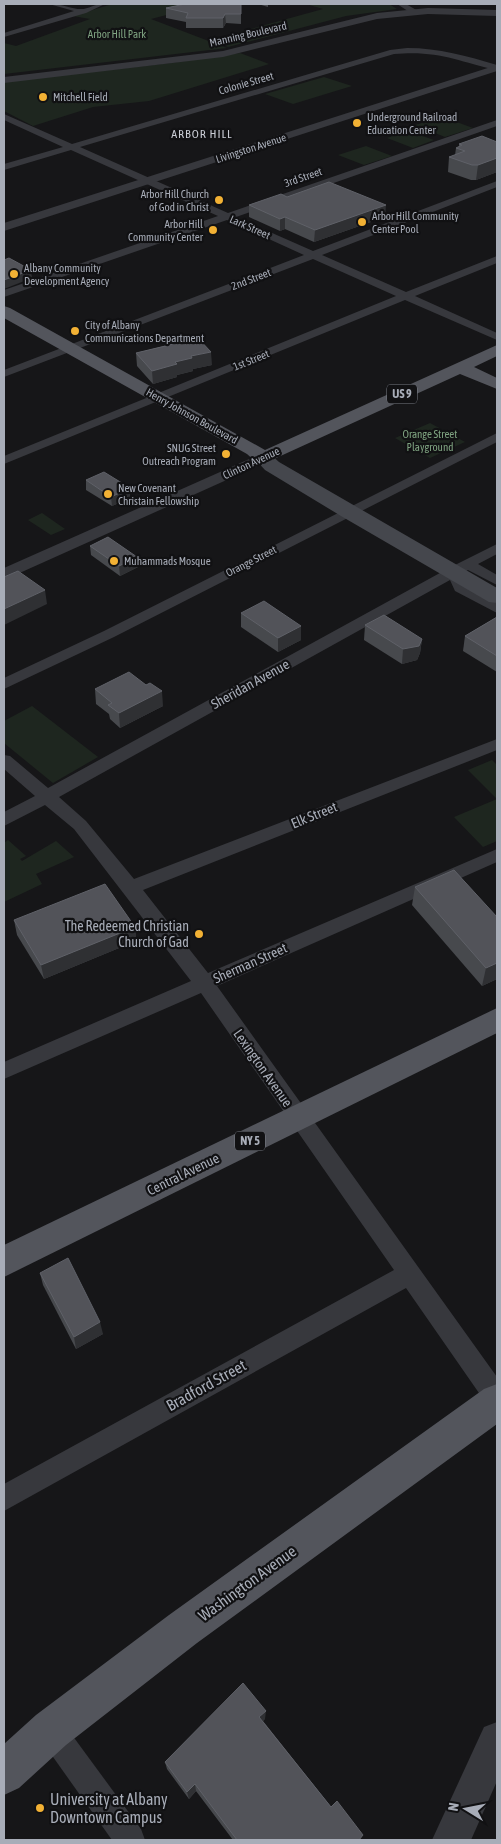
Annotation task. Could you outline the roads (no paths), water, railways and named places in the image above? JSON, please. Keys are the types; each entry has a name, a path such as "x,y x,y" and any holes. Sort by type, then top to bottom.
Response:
{"main road":[{"name":"Henry Johnson Boulevard","path":"4,311 254,450 272,466 348,512 461,568 497,597"},
{"name":"Clinton Avenue","path":"263,458 497,350"},
{"path":"460,367 497,384"},
{"name":"Central Avenue","path":"4,1262 497,1020"},
{"name":"Washington Avenue","path":"4,1773 51,1730 183,1629 497,1402"}],"street":[{"path":"53,4 83,11"},
{"path":"4,35 101,4"},
{"path":"402,4 414,12"},
{"name":"Manning Boulevard","path":"4,80 217,55 247,49 350,21 414,12 464,10 497,13"},
{"name":"Colonie Street","path":"4,167 393,52 412,50 441,51 497,68"},
{"name":"Livingston Avenue","path":"4,227 497,68"},
{"name":"Lark Street","path":"4,117 497,336"},
{"name":"3rd Street","path":"4,294 497,123"},
{"name":"2nd Street","path":"4,374 497,184"},
{"name":"1st Street","path":"4,460 497,259"},
{"name":"Orange Street","path":"4,684 109,634 497,437"},
{"name":"Clinton Avenue","path":"4,575 263,458"},
{"name":"Sheridan Avenue","path":"4,820 497,548"},
{"path":"497,581 461,568 460,588 497,609"},
{"name":"Elk Street","path":"131,888 497,744"},
{"name":"Lexington Avenue","path":"4,760 80,825 131,888 204,983 497,1397"},
{"name":"Sherman Street","path":"4,1071 497,855"},
{"name":"Bradford Street","path":"4,1498 410,1274"},
{"path":"51,1730 130,1840"},
{"path":"451,1840 497,1740"}],"place":[{"name":"Mitchell Field","path":"43,97"},
{"name":"Underground Railroad Education Center","path":"357,123"},
{"name":"Arbor Hill Church of God in Christ","path":"219,200"},
{"name":"Arbor Hill Community Center Pool","path":"362,222"},
{"name":"Arbor Hill Community Center","path":"213,230"},
{"name":"Albany Community Development Agency","path":"14,274"},
{"name":"City of Albany Communications Department","path":"75,331"},
{"name":"SNUG Street Outreach Program","path":"226,454"},
{"name":"New Covenant Christain Fellowship","path":"108,494"},
{"name":"Muhammads Mosque","path":"114,561"},
{"name":"The Redeemed Christian Church of Gad","path":"199,934"},
{"name":"University at Albany Downtown Campus","path":"40,1808"}],"district":[{"name":"ARBOR HILL","path":"202,134"}],"park label":[{"name":"Arbor Hill Park","path":"117,34"},
{"name":"Orange Street Playground","path":"430,440"}]}
